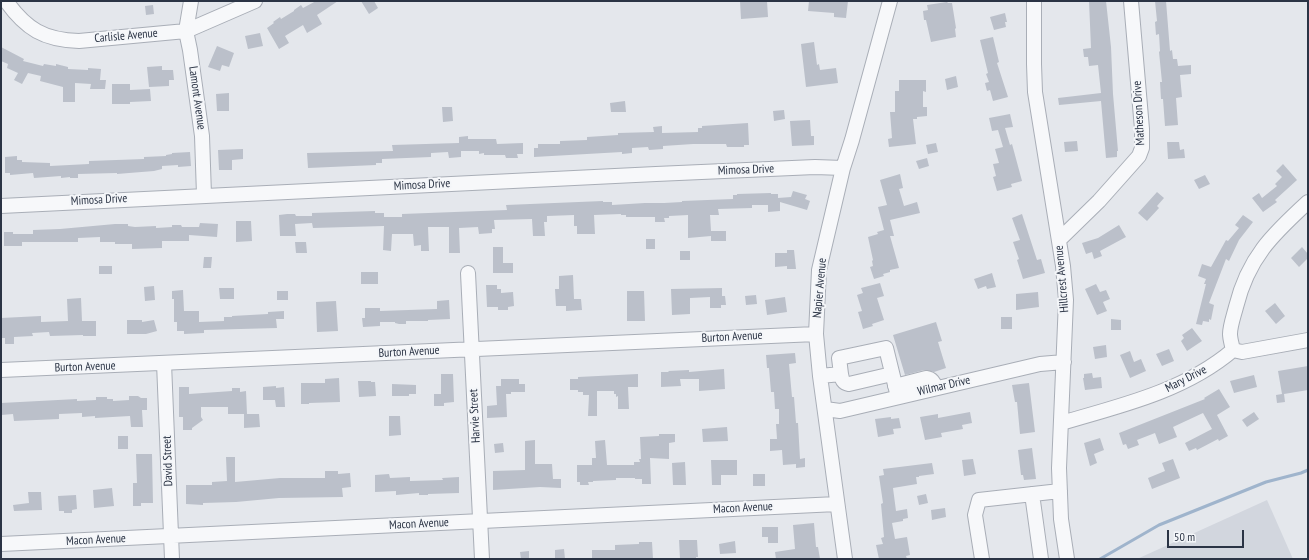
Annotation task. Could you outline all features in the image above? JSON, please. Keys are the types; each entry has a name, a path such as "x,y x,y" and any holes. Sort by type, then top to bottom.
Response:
{"street":[{"name":"Carlisle Avenue","path":"6,1 16,15 38,33 63,40 78,41 186,31 255,1"},
{"name":"Lamont Avenue","path":"191,1 186,31 202,136 204,195"},
{"name":"Napier Avenue","path":"845,559 820,376 816,334 821,260 843,168 890,1"},
{"name":"Hillcrest Avenue","path":"1034,1 1035,92 1063,266 1066,300 1059,468 1061,519 1067,559"},
{"name":"Matheson Drive","path":"1059,240 1140,156 1142,148 1142,129 1131,1"},
{"name":"Mimosa Drive","path":"1,206 656,174 814,167 843,168"},
{"path":"1308,202 1278,230 1261,250 1249,270 1240,291 1230,334 1233,350 1242,352 1308,340"},
{"name":"Harvie Street","path":"468,273 482,559"},
{"name":"Burton Avenue","path":"1,370 816,334"},
{"path":"886,348 895,386 849,384 843,381 841,374 839,358 886,348"},
{"name":"Mary Drive","path":"1061,423 1162,392 1219,362 1233,350"},
{"name":"Wilmar Drive","path":"825,409 840,411 895,386 936,388 1040,364 1064,362"},
{"name":"David Street","path":"164,363 172,559"},
{"path":"820,376 841,374"},
{"path":"982,559 975,515 979,500 1060,491"},
{"path":"1032,494 1041,559"},
{"name":"Macon Avenue","path":"1,544 838,504"}],"shaded area":[{"path":"1267,500 1293,559 1137,559"}],"building":[{"path":"316,1 338,1 317,15 322,24 307,33 303,25 285,36 289,43 279,49 267,28 280,17 281,19 301,5 303,8"},
{"path":"361,1 374,1 378,8 369,14"},
{"path":"740,1 767,1 768,17 741,19"},
{"path":"809,1 848,1 846,18 834,17 834,13 808,11"},
{"path":"1089,1 1106,1 1111,47 1118,151 1117,157 1106,158 1101,101 1059,105 1058,98 1101,93 1098,65 1089,66 1088,57 1084,57 1083,49 1091,48"},
{"path":"1155,1 1166,1 1170,51 1172,50 1173,59 1177,59 1178,66 1191,65 1191,74 1180,75 1182,97 1176,98 1178,125 1165,126 1163,99 1161,99 1160,82 1162,82 1159,34 1156,35 1155,22 1157,21"},
{"path":"947,2 952,3 956,37 931,42 926,20 924,20 923,11 928,10 927,5"},
{"path":"153,5 154,14 146,15 145,6"},
{"path":"1005,13 1007,22 1005,22 1006,27 994,30 990,17"},
{"path":"260,33 263,46 248,49 245,36"},
{"path":"993,37 999,62 997,63 1008,97 993,101 990,90 987,91 985,83 989,82 986,74 988,73 980,40"},
{"path":"814,42 817,65 819,64 820,70 836,68 838,83 806,87 801,44"},
{"path":"217,46 234,53 229,67 222,65 220,71 208,67"},
{"path":"1,47 24,59 23,61 43,66 44,64 56,66 56,64 68,67 68,69 101,69 100,80 106,80 105,89 90,89 91,84 75,83 75,102 63,102 63,87 40,81 41,76 28,73 22,84 14,80 18,73 7,68 8,64 1,61"},
{"path":"162,66 162,70 173,70 174,80 169,80 169,86 149,87 147,67"},
{"path":"956,76 958,87 947,90 945,79"},
{"path":"899,80 926,80 926,92 923,91 923,107 927,107 927,116 913,119 916,144 889,147 888,139 892,138 890,112 895,112 895,91 899,91"},
{"path":"112,84 130,84 130,90 150,89 151,101 130,102 130,104 112,104"},
{"path":"229,93 229,111 217,111 216,94"},
{"path":"625,101 626,112 611,112 610,103"},
{"path":"442,107 452,107 453,121 443,122"},
{"path":"784,110 785,119 774,121 773,111"},
{"path":"1010,114 1013,127 1005,128 1010,145 1012,144 1022,181 1011,184 1012,187 997,191 993,177 996,176 993,164 999,163 995,149 1003,147 998,130 992,131 989,118"},
{"path":"810,120 811,136 814,136 814,145 792,146 790,121"},
{"path":"748,123 749,145 744,145 744,147 727,147 726,144 693,144 663,146 663,149 649,150 648,147 632,148 632,153 622,154 622,152 534,157 534,148 538,148 538,144 560,144 560,141 587,140 587,137 618,135 618,133 654,132 653,127 662,126 662,133 698,132 698,128 702,128 702,126"},
{"path":"468,136 468,139 496,139 497,144 523,143 523,154 517,154 518,158 506,158 505,155 484,155 484,153 479,154 479,151 461,151 461,157 449,158 448,152 431,153 431,157 382,159 382,163 376,163 376,165 308,168 307,153 393,151 392,145 459,143 459,137"},
{"path":"1077,141 1078,151 1065,152 1064,142"},
{"path":"1167,142 1179,142 1180,150 1184,149 1185,158 1168,159"},
{"path":"936,143 938,152 928,154 926,145"},
{"path":"243,149 243,159 232,160 232,170 219,170 218,150"},
{"path":"190,152 191,166 162,166 162,169 154,171 117,174 78,174 78,178 61,178 61,176 34,178 33,173 10,175 10,173 5,173 5,157 17,156 17,160 22,160 22,162 50,163 50,166 89,164 89,161 144,159 144,157 166,156 172,153"},
{"path":"927,158 929,166 919,169 916,161"},
{"path":"1283,164 1297,180 1275,200 1277,202 1263,212 1252,198 1259,193 1262,198 1277,186 1275,184 1282,177 1276,171"},
{"path":"900,174 903,188 899,189 904,206 917,202 920,213 890,220 894,236 890,236 899,268 890,270 890,272 883,274 884,276 874,279 870,267 873,266 873,260 868,237 878,234 877,232 884,230 878,207 887,205 880,180"},
{"path":"1205,175 1210,184 1199,189 1194,180"},
{"path":"793,191 807,195 805,199 810,201 807,210 780,202 780,211 768,212 768,205 752,205 752,208 718,209 719,215 710,215 711,231 726,231 726,241 711,241 711,236 688,238 688,215 669,216 669,218 664,218 665,222 655,222 655,217 626,217 626,215 621,214 594,215 595,234 577,234 577,226 574,226 574,215 547,216 547,222 544,222 545,236 533,236 532,219 494,220 495,229 492,229 492,233 479,234 478,227 459,228 460,253 449,253 449,227 428,227 429,251 421,251 421,245 414,246 413,234 392,234 391,251 383,250 384,226 313,228 312,223 295,224 296,236 280,236 279,215 287,214 295,214 296,216 312,216 312,213 375,211 375,213 384,213 384,217 402,217 402,214 507,210 506,205 603,201 612,202 612,205 664,203 733,199 733,195 737,194 771,193 778,194 778,198 791,197"},
{"path":"1157,192 1164,198 1157,206 1159,208 1147,221 1138,213"},
{"path":"1022,214 1037,260 1041,259 1045,273 1023,279 1017,260 1019,259 1013,242 1020,240 1012,218"},
{"path":"1243,215 1253,222 1239,240 1229,261 1226,259 1209,303 1214,305 1211,320 1209,319 1209,322 1203,321 1202,325 1196,324 1206,284 1204,284 1206,279 1198,276 1202,264 1211,267 1226,240 1228,241 1239,228 1235,225"},
{"path":"236,221 251,221 252,241 236,242"},
{"path":"200,223 218,224 217,237 189,235 189,241 162,241 162,248 132,249 132,244 100,242 100,237 78,238 78,242 22,242 22,246 4,246 4,232 13,232 13,234 33,234 33,230 115,224 128,224 128,226 135,227 156,226 156,228 172,227 172,225 181,225 182,227 199,227"},
{"path":"1119,225 1126,237 1100,251 1102,256 1094,259 1092,252 1086,254 1082,243 1098,238"},
{"path":"646,239 655,239 655,249 646,249"},
{"path":"295,242 306,242 307,253 296,253"},
{"path":"493,247 503,247 503,263 513,263 513,273 493,273"},
{"path":"1302,247 1308,254 1308,258 1299,267 1291,258"},
{"path":"787,250 794,250 796,269 787,269 787,266 775,267 775,253 787,253"},
{"path":"680,251 690,251 690,260 680,260"},
{"path":"204,257 212,257 211,268 203,268"},
{"path":"99,266 112,266 112,274 99,274"},
{"path":"361,272 378,272 378,284 361,284"},
{"path":"992,273 996,287 987,289 986,286 978,289 974,279"},
{"path":"573,275 574,299 581,299 582,310 566,311 566,306 556,306 555,289 559,289 559,276"},
{"path":"880,283 884,296 877,298 884,320 863,329 858,312 862,311 857,295 863,293 861,288"},
{"path":"1096,284 1100,292 1106,290 1110,299 1103,302 1107,311 1097,315 1085,289"},
{"path":"486,285 497,285 497,289 501,289 501,293 513,292 514,306 508,307 508,310 498,310 498,307 487,307"},
{"path":"154,286 155,300 145,301 144,287"},
{"path":"219,288 234,288 234,299 220,299"},
{"path":"722,288 722,296 725,296 726,305 721,305 721,308 710,308 710,297 690,298 690,314 672,315 671,289"},
{"path":"183,290 184,311 199,311 199,322 224,321 224,317 268,314 268,312 284,311 284,319 276,319 277,328 204,330 204,333 184,334 184,331 177,331 177,322 174,322 174,299 172,299 172,291"},
{"path":"277,291 288,291 288,300 277,300"},
{"path":"627,291 644,291 645,321 627,321"},
{"path":"1038,292 1039,307 1016,310 1016,294"},
{"path":"756,295 757,304 746,305 745,296"},
{"path":"785,297 787,312 767,315 765,300"},
{"path":"81,298 82,321 96,321 96,336 50,336 49,332 32,333 33,336 14,337 14,344 5,344 5,338 1,338 1,318 41,316 41,322 68,321 67,299"},
{"path":"449,300 450,319 406,321 406,324 380,322 380,326 363,327 362,318 365,318 365,308 380,308 380,311 437,309 437,301"},
{"path":"336,301 338,331 317,332 316,302"},
{"path":"1275,303 1285,316 1276,324 1265,311"},
{"path":"1001,317 1012,317 1012,329 1001,329"},
{"path":"1111,319 1121,320 1121,330 1111,330"},
{"path":"127,320 142,320 142,322 154,320 157,331 146,334 127,334"},
{"path":"936,322 942,341 938,342 946,368 934,372 924,370 905,375 893,335"},
{"path":"1192,328 1202,341 1187,351 1181,341 1184,338 1182,335"},
{"path":"1106,345 1107,357 1095,359 1093,347"},
{"path":"1169,349 1174,361 1162,366 1156,354"},
{"path":"1130,351 1134,362 1141,359 1146,371 1130,378 1120,355"},
{"path":"795,353 796,363 789,364 792,397 794,397 796,423 798,423 800,459 805,458 805,467 796,468 796,464 783,465 782,450 770,451 770,439 777,439 776,424 779,424 779,409 775,409 774,392 771,392 769,368 767,368 766,355"},
{"path":"1308,366 1308,390 1284,394 1285,402 1277,403 1276,395 1282,394 1278,371"},
{"path":"724,369 725,389 699,391 699,379 680,379 681,386 661,387 661,372 689,370 689,372"},
{"path":"1092,373 1093,378 1101,377 1102,388 1085,390 1083,378 1084,374"},
{"path":"441,374 453,374 454,402 444,403 444,406 434,406 434,394 441,394"},
{"path":"638,374 638,387 628,387 629,409 618,409 618,396 616,397 614,391 597,391 597,416 588,416 589,395 583,395 583,392 578,392 578,390 570,390 570,379 578,379 578,377"},
{"path":"1254,375 1257,387 1234,393 1230,381"},
{"path":"339,378 340,402 301,404 301,383 325,383 325,379"},
{"path":"501,379 519,379 519,384 525,384 525,392 511,392 511,394 506,394 507,417 487,418 487,406 497,405 496,386 501,386"},
{"path":"358,381 375,382 376,396 359,397"},
{"path":"1029,383 1035,432 1020,434 1017,402 1015,402 1012,385"},
{"path":"392,384 416,385 416,394 409,394 409,396 392,396"},
{"path":"276,386 276,388 284,387 285,407 276,407 275,400 263,400 263,387"},
{"path":"179,387 189,387 189,394 232,391 232,388 240,388 240,392 246,391 247,414 228,414 228,407 201,407 201,417 203,420 192,428 192,430 183,430 183,417 179,417"},
{"path":"1219,389 1230,407 1217,415 1228,436 1219,441 1218,439 1197,450 1196,448 1189,451 1185,443 1212,429 1203,413 1173,427 1177,437 1159,444 1155,433 1137,440 1139,445 1128,449 1126,444 1123,445 1119,433 1205,399 1204,398"},
{"path":"129,396 147,398 147,410 142,410 143,427 131,427 130,416 95,418 95,416 82,417 82,413 59,414 59,419 14,421 13,414 1,415 1,403 77,399 77,401 96,400 96,397 107,397 107,399 113,399 113,401 129,400"},
{"path":"970,412 972,423 962,425 963,429 941,433 942,437 925,440 920,417 938,414 938,418"},
{"path":"1254,412 1259,419 1247,427 1242,420"},
{"path":"244,414 259,414 260,427 244,428"},
{"path":"389,416 400,416 401,435 389,436"},
{"path":"891,417 891,419 899,418 901,428 893,429 894,434 878,437 875,419"},
{"path":"727,427 728,441 703,442 702,429"},
{"path":"659,434 675,434 675,442 669,443 669,459 650,458 651,484 642,484 642,479 635,478 616,478 616,480 593,481 588,482 589,485 580,485 580,482 577,482 577,465 592,465 592,458 596,458 595,441 605,440 607,465 634,465 634,462 640,462 639,459 641,459 640,437 659,436"},
{"path":"118,436 128,436 128,449 118,449"},
{"path":"1100,438 1104,450 1094,454 1097,463 1090,466 1084,443"},
{"path":"535,440 535,464 552,464 553,479 561,479 561,488 540,487 493,490 493,471 525,470 525,441"},
{"path":"503,443 504,452 495,453 494,444"},
{"path":"1032,448 1036,479 1024,480 1023,475 1021,475 1018,450"},
{"path":"136,454 152,454 153,503 141,503 141,506 133,506 133,483 137,483"},
{"path":"226,457 235,457 235,482 280,478 325,478 325,471 338,471 338,474 350,473 351,487 342,488 343,497 279,498 203,503 203,505 186,504 186,485 212,485 212,482 227,481"},
{"path":"973,459 976,474 964,476 962,460"},
{"path":"1173,459 1180,478 1152,489 1148,478 1165,471 1162,463"},
{"path":"711,460 737,460 737,475 721,475 721,485 712,485"},
{"path":"685,462 686,485 673,485 672,463"},
{"path":"932,463 934,474 916,477 917,484 893,488 896,511 907,509 908,518 903,519 903,521 892,523 895,539 907,537 910,555 906,556 907,559 879,559 876,545 883,544 881,538 884,537 881,504 883,503 879,476 884,475 883,469"},
{"path":"389,474 390,478 410,477 410,481 443,480 442,478 459,477 459,493 419,495 419,493 396,495 396,491 375,492 375,475"},
{"path":"753,474 765,474 765,486 753,486"},
{"path":"112,488 114,506 94,508 93,490"},
{"path":"28,492 41,492 42,510 14,511 13,505 29,503"},
{"path":"926,494 928,503 919,505 917,496"},
{"path":"76,495 77,509 72,510 72,513 64,513 64,511 59,511 58,496"},
{"path":"945,508 946,517 932,520 931,510"},
{"path":"814,523 816,547 818,547 820,559 776,559 775,552 795,549 793,525"},
{"path":"762,527 778,527 778,543 768,543 768,537 762,537"},
{"path":"679,540 697,540 698,557 696,557 696,559 680,559"},
{"path":"735,541 736,553 720,554 719,544"},
{"path":"639,542 652,542 653,559 592,559 592,550 615,550 615,545 639,544"},
{"path":"564,549 565,559 555,559 555,550"},
{"path":"529,551 529,559 521,559 520,552"}],"waterway":[{"path":"1100,559 1159,525 1266,482 1308,470"}]}
